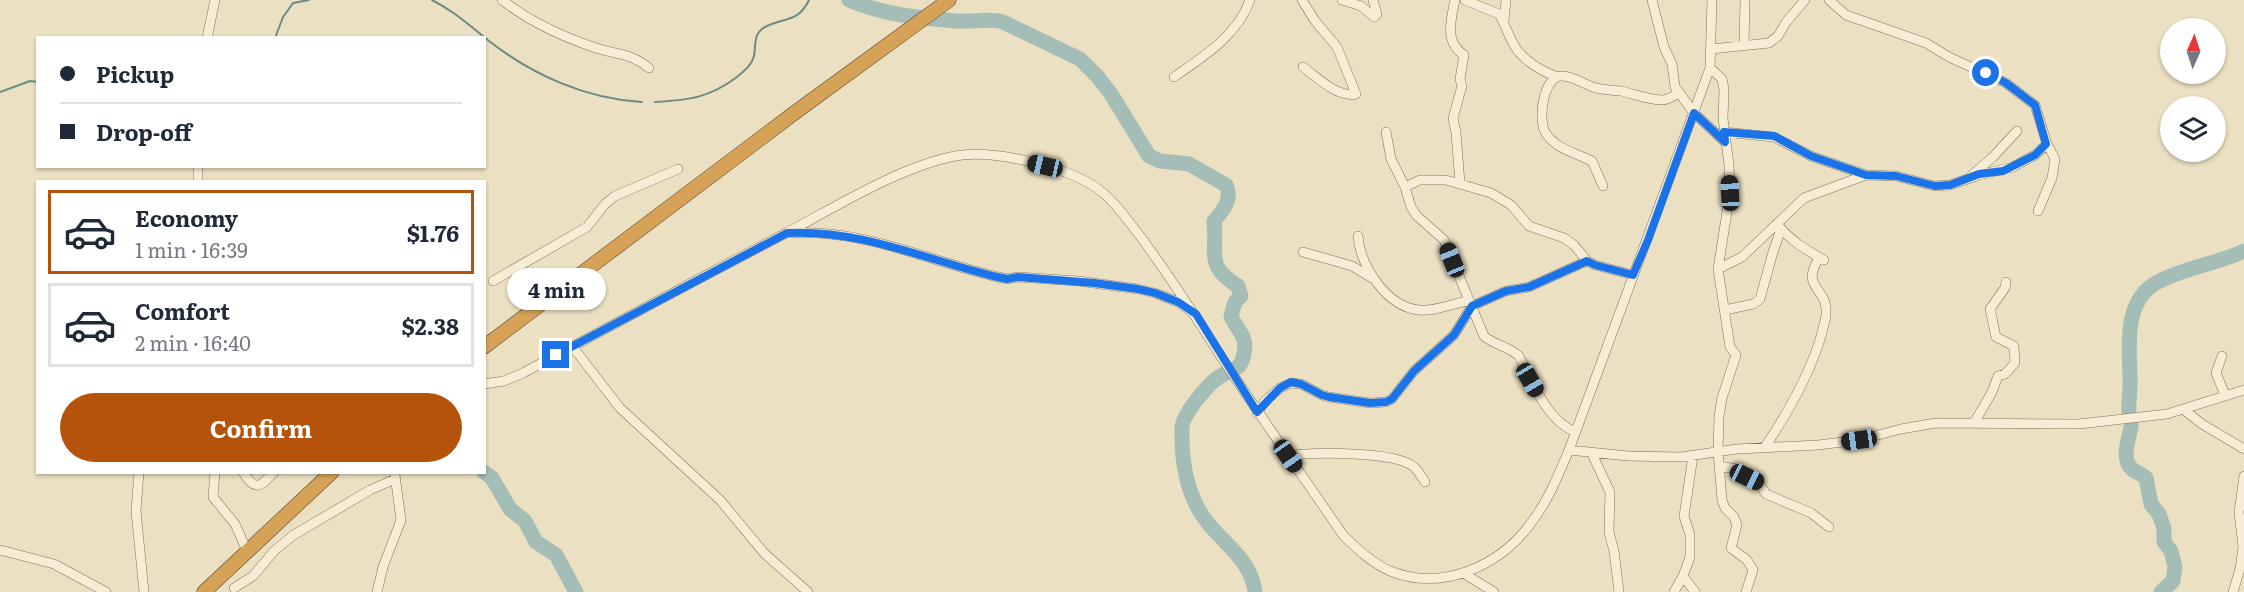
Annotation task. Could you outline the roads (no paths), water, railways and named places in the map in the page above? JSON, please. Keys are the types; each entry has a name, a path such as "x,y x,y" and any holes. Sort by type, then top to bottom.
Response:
{"highway":[{"path":"486,345 793,114 945,3"},
{"path":"204,592 330,474"}],"street":[{"path":"207,36 215,0"},
{"path":"502,0 534,22 594,48 638,59 649,68"},
{"path":"1174,77 1211,51 1227,35 1250,0"},
{"path":"1341,0 1361,6 1374,17 1377,14 1373,0"},
{"path":"1455,0 1451,19 1451,41 1454,48 1464,55 1460,79 1462,86 1453,118 1460,183"},
{"path":"1465,0 1499,14 1520,53 1534,65 1557,77 1564,76 1592,87 1659,100 1679,93"},
{"path":"1503,23 1506,0"},
{"path":"1652,0 1664,47 1672,63 1675,87 1694,113 1724,137 1774,136 1811,156 1866,175 1896,176 1935,186 1950,185 2013,167 2035,155 2046,144"},
{"path":"486,384 504,381 890,179 940,160 969,154 1013,159 1065,171 1102,192 1172,278 1257,412 1343,535 1375,563 1392,572 1424,578 1463,573 1495,558 1519,538 1542,507 1569,450 1710,68 1712,0"},
{"path":"1744,45 1745,0"},
{"path":"1711,49 1769,43 1774,40 1805,0"},
{"path":"1829,0 1845,15 1926,43 1949,57 2006,83 2035,105 2046,144 2055,159 2049,187 2038,211"},
{"path":"1303,67 1334,89 1348,95 1356,94 1337,47 1315,21 1307,2"},
{"path":"1710,68 1722,79 1724,89 1724,137 1729,164 1730,193 1718,269 1731,349 1736,356 1721,402 1719,466 1725,508 1734,517 1737,525 1731,548 1747,560 1753,570 1746,592"},
{"path":"1557,77 1544,97 1542,124 1550,139 1592,161 1603,186"},
{"path":"1968,178 1993,157 2017,131"},
{"path":"1386,132 1391,159 1415,214 1444,240 1484,336 1490,341 1512,349 1519,356 1548,409 1561,423 1575,432"},
{"path":"493,281 587,227 605,204 615,196 678,169"},
{"path":"1718,269 1742,257 1779,227 1804,198 1866,175"},
{"path":"1405,187 1420,180 1460,183 1501,197 1529,226 1564,238 1574,245 1587,261 1633,275"},
{"path":"1765,447 1785,416 1803,381 1825,320 1826,308 1821,291 1812,284 1811,277 1814,266 1822,259 1801,247 1779,227"},
{"path":"1725,310 1753,304 1760,299 1779,227"},
{"path":"787,233 809,231 848,236 1007,279 1018,277 1078,281 1155,293 1178,302 1196,314"},
{"path":"1358,236 1362,258 1378,283"},
{"path":"1303,252 1352,266 1378,283 1393,298 1410,309 1419,310 1435,310 1448,305 1471,304 1506,291 1534,285 1587,261"},
{"path":"1974,423 1992,392 1998,376 2005,374 2015,363 2014,346 1996,337 1990,309 2005,288 2006,282"},
{"path":"1257,412 1280,388 1291,382 1301,384 1329,397 1370,403 1386,402 1392,399 1414,371 1454,335 1471,304"},
{"path":"572,346 620,408 720,500 764,553 808,592"},
{"path":"2222,356 2216,373 2225,395"},
{"path":"1569,450 1592,454 1693,456 1718,451 1765,447 1818,446 1859,440 1920,425 2079,424 2148,417 2244,390"},
{"path":"2183,409 2202,424 2244,449"},
{"path":"1288,456 1328,453 1368,455 1405,462 1414,467 1425,482"},
{"path":"1592,454 1610,492 1609,532 1614,551 1619,592"},
{"path":"1674,592 1683,576 1691,545 1684,516 1693,456"},
{"path":"1719,466 1736,468 1743,476 1759,483 1766,494 1810,513 1830,527"},
{"path":"139,474 136,511 144,592"},
{"path":"215,474 213,497 235,524 247,551"},
{"path":"245,474 253,485 257,486 262,485 272,474"},
{"path":"233,590 253,576 274,551 291,536 395,476 401,520 376,592"},
{"path":"2233,592 2240,569 2243,547 2240,512 2244,476"},
{"path":"0,550 54,564 106,592"},
{"path":"229,568 233,570 235,577 233,590"},
{"path":"1463,573 1494,592"},
{"path":"1683,576 1695,592"}],"waterway":[{"path":"276,36 283,17 293,3 309,0"},
{"path":"432,0 455,14 483,36"},
{"path":"655,102 698,97 727,84 751,62 758,33 765,27 800,13 809,0"},
{"path":"849,0 875,9 916,17 1003,22 1080,59 1111,94 1149,156 1160,161 1189,164 1226,185 1228,200 1214,221 1215,258 1220,271 1238,286 1241,296 1235,302 1231,316 1244,340 1244,353 1239,366 1214,381 1203,392 1183,421 1183,452 1186,477 1194,501 1207,522 1243,562 1253,581 1255,592"},
{"path":"486,39 524,64 561,83 601,96 642,102"},
{"path":"0,92 30,81 36,82"},
{"path":"2129,413 2129,338 2133,312 2138,301 2146,291 2166,278 2244,251"},
{"path":"2131,426 2126,450 2127,461 2133,470 2146,478 2151,504 2159,514 2164,528 2164,542 2171,551 2175,567 2173,581 2161,592"},
{"path":"486,474 492,478 510,509 525,521 536,542 556,555 576,592"}]}
